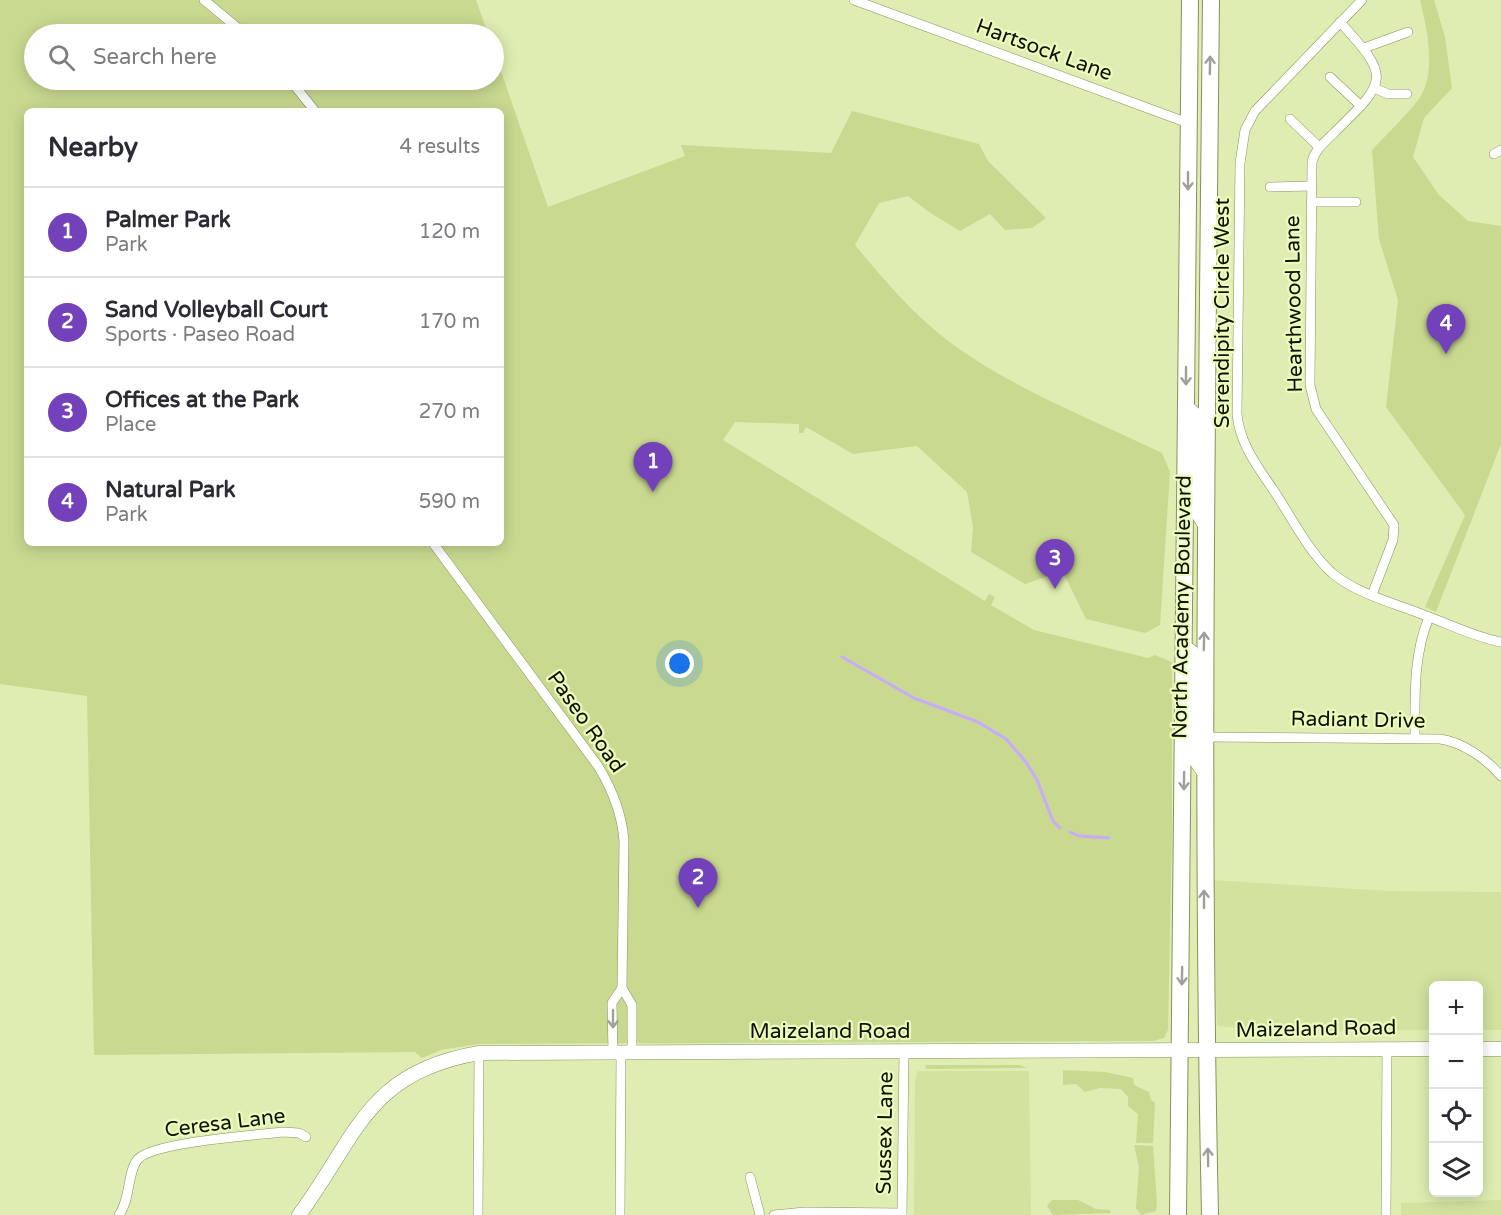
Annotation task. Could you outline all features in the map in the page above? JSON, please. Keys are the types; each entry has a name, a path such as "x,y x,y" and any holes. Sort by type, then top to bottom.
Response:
{"highway":[{"name":"North Academy Boulevard","path":"1178,1215 1190,0"},
{"name":"North Academy Boulevard","path":"1210,1215 1205,1051 1203,737 1211,0"}],"main road":[{"path":"1188,123 1210,123"},
{"path":"1186,407 1197,417 1197,511 1206,526"},
{"path":"1185,648 1191,652 1194,662 1194,747 1196,760 1203,770"},
{"name":"Maizeland Road","path":"299,1215 358,1123 377,1101 406,1078 423,1070 452,1059 479,1053 554,1051 622,1053 1180,1052 1429,1049"},
{"path":"1483,1049 1501,1049"}],"street":[{"path":"204,0 233,24"},
{"name":"Hartsock Lane","path":"854,0 1188,123"},
{"name":"Serendipity Circle West","path":"1362,0 1262,102 1245,130 1240,163 1237,414 1240,433 1248,452 1316,555 1340,579 1372,595 1474,635 1501,642"},
{"path":"1290,119 1319,147 1361,106 1374,88 1377,69 1374,60 1340,22"},
{"path":"1364,48 1408,32"},
{"path":"1330,77 1361,106"},
{"path":"1374,88 1388,94 1407,94"},
{"path":"298,90 313,108"},
{"name":"Hearthwood Lane","path":"1319,147 1312,162 1311,186 1312,401 1394,525 1393,540 1372,595"},
{"path":"1270,187 1311,186"},
{"path":"1311,202 1356,202"},
{"name":"Paseo Road","path":"435,546 598,766 613,792 622,822 624,841 622,988 632,1005 622,1053"},
{"path":"1415,738 1417,651 1429,617"},
{"name":"Radiant Drive","path":"1203,737 1440,739 1458,744 1501,776"},
{"name":"Paseo Road","path":"622,988 612,1003 622,1053"},
{"path":"1386,1215 1388,1050"},
{"name":"Sussex Lane","path":"902,1214 904,1051"},
{"path":"478,1215 479,1053"},
{"path":"620,1215 622,1053"},
{"name":"Ceresa Lane","path":"119,1215 127,1200 135,1164 149,1152 176,1146 283,1132 299,1133 306,1137"},
{"path":"750,1177 760,1215"},
{"path":"774,1215 805,1212 902,1214"}],"shaded area":[{"path":"0,0 476,0 484,24 24,24 24,90 504,90 504,80 548,207 685,156 681,145 831,153 852,111 979,144 988,161 1046,218 1032,228 1005,230 990,214 960,231 908,196 879,203 855,245 922,319 972,357 1052,402 1162,453 1170,472 1160,625 1145,633 1086,619 1062,570 1057,572 1055,569 1048,572 1049,576 1025,584 971,552 973,527 967,492 917,446 853,454 806,427 803,433 799,433 799,424 735,422 723,440 985,601 989,594 995,597 991,605 1034,630 1148,658 1155,655 1172,662 1168,1030 1164,1038 1153,1041 478,1044 441,1050 422,1058 415,1052 94,1055 87,696 0,684"},
{"path":"1420,0 1434,0 1445,37 1452,88 1424,118 1413,157 1439,195 1468,221 1501,226 1501,444 1436,612 1425,607 1465,515 1386,407 1398,300 1379,239 1372,150 1414,106 1428,76 1429,50"},
{"path":"1212,880 1389,891 1501,892 1501,1030 1483,1030 1483,981 1429,981 1429,1030 1277,1031 1217,1026"},
{"path":"925,1065 1019,1065 1027,1068 926,1069"},
{"path":"1063,1070 1105,1072 1133,1078 1134,1085 1149,1092 1151,1100 1155,1103 1153,1143 1136,1143 1138,1114 1128,1106 1128,1097 1121,1089 1100,1088 1085,1092 1076,1084 1063,1085"},
{"path":"918,1071 1029,1071 1031,1215 914,1215 915,1081"},
{"path":"1134,1145 1153,1146 1156,1211 1141,1215 1136,1208 1139,1167"},
{"path":"1052,1200 1078,1200 1096,1209 1109,1210 1111,1213 1053,1215 1047,1206"},
{"path":"1501,1200 1501,1215 1401,1215 1401,1203"}],"waterway":[{"path":"842,657 914,698 978,722 1006,739 1026,762 1037,780 1053,821 1060,828"},
{"path":"1070,832 1079,836 1109,838"}],"place":[{"name":"Natural Park","path":"1446,354"},
{"name":"Palmer Park","path":"653,492"},
{"name":"Offices at the Park","path":"1055,589"},
{"name":"Sand Volleyball Court","path":"698,908"}]}
